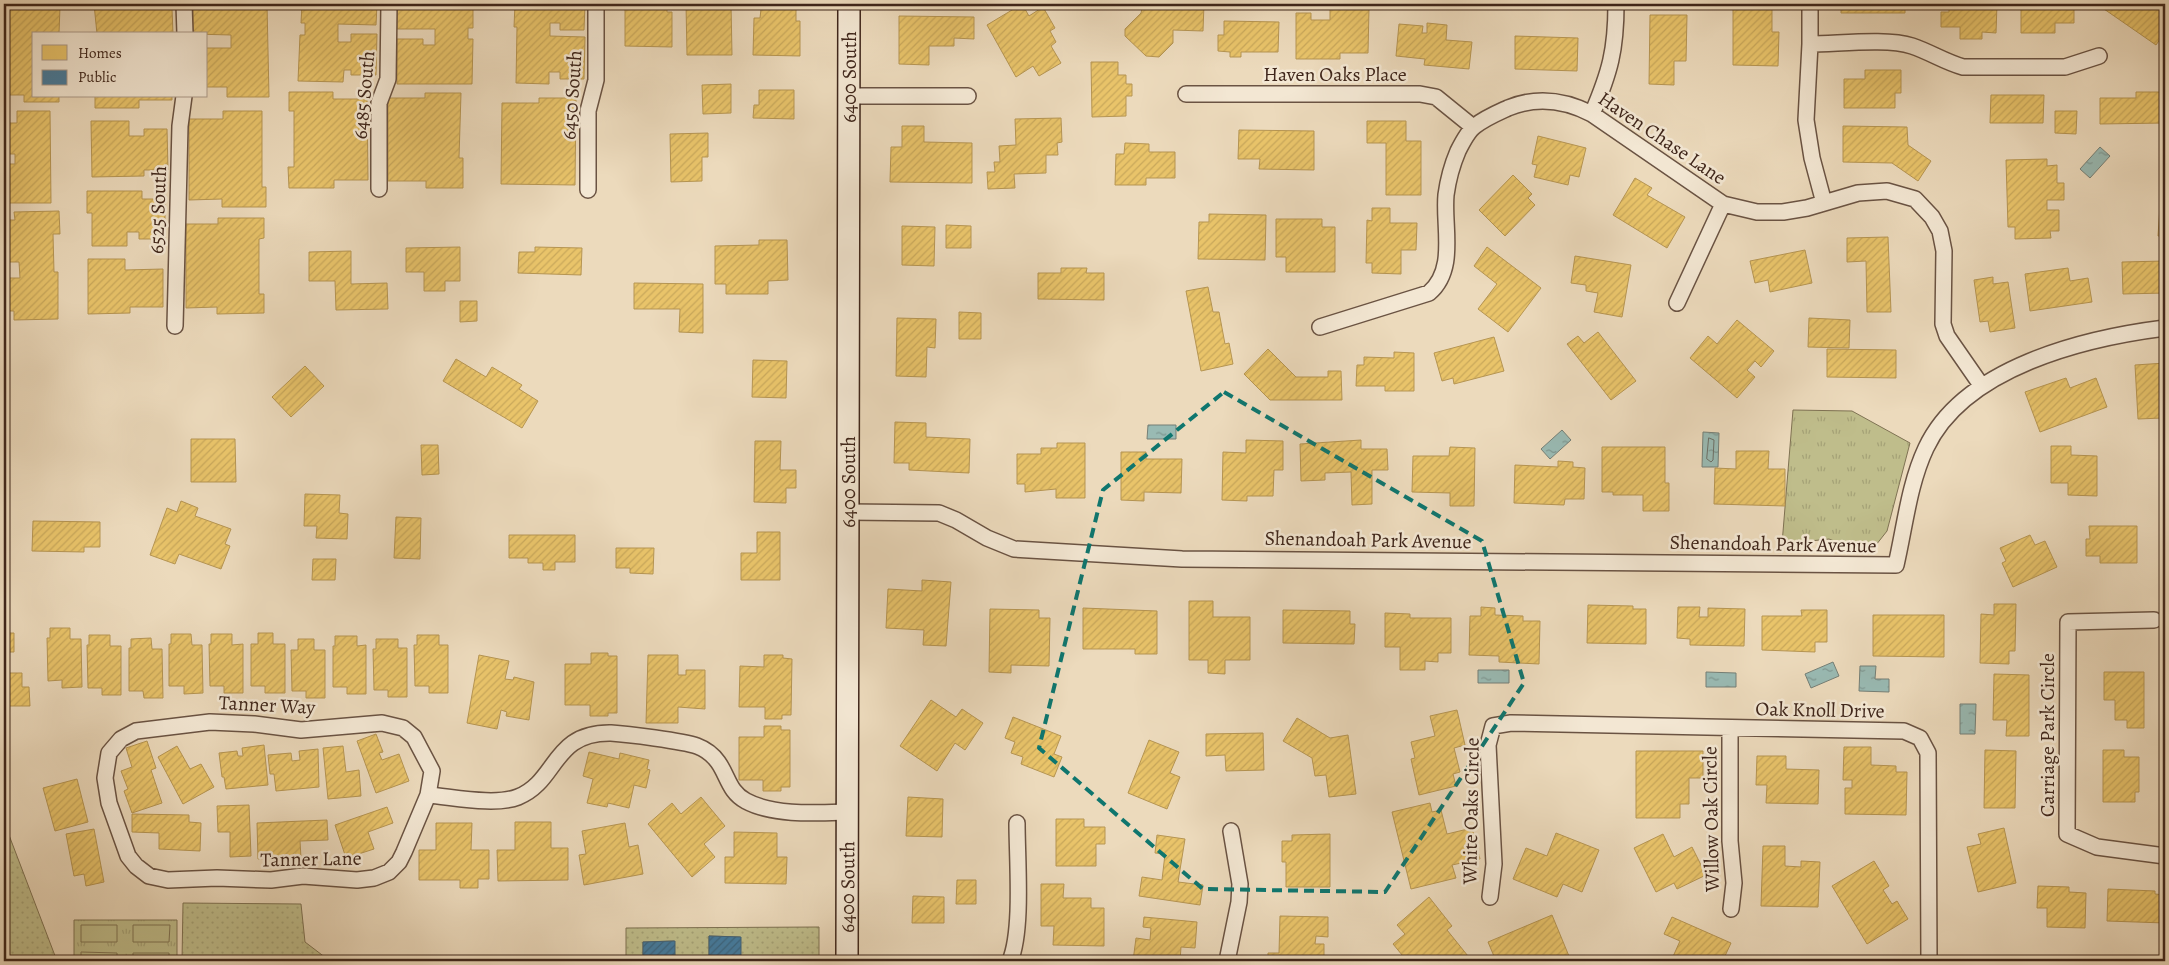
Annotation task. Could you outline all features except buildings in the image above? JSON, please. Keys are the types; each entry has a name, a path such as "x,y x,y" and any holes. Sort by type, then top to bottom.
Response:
{"street":[{"path":"184,4 185,32"},
{"name":"6485 South","path":"379,189 379,103 388,79 388,4"},
{"name":"6450 South","path":"588,190 588,111 596,80 596,4"},
{"name":"6400 South","path":"847,961 849,4"},
{"path":"1592,114 1609,73 1615,34 1616,4"},
{"path":"1810,4 1806,120 1812,158 1824,203"},
{"path":"1810,44 1891,43 1911,46 1948,63 1963,67 2065,67 2099,56"},
{"name":"Haven Oaks Place","path":"1186,94 1420,94 1436,96 1473,127"},
{"path":"849,96 968,96"},
{"name":"6525 South","path":"175,326 180,126 184,98"},
{"name":"Haven Chase Lane","path":"1320,327 1429,292 1439,284 1444,271 1446,254 1446,195 1450,174 1461,145 1473,127 1514,105 1534,101 1555,100 1572,104 1592,114 1723,204 1757,212 1783,212 1858,193 1887,191 1915,199 1924,208 1940,231 1944,251 1943,324 1947,336 1981,385"},
{"path":"1677,303 1723,204"},
{"path":"1981,385 2052,352 2076,344 2132,332 2165,328"},
{"name":"Shenandoah Park Avenue","path":"848,512 939,514 956,520 987,538 1014,549 1077,554 1182,559 1896,565 1913,485 1927,446 1952,410 1981,385"},
{"name":"Carriage Park Circle","path":"2154,620 2068,622 2066,834 2097,847 2165,856"},
{"name":"Tanner Way","path":"116,744 126,735 136,730 202,723 254,724 301,730 389,724 403,728 419,744 432,771 428,795"},
{"name":"Oak Knoll Drive","path":"1493,726 1511,723 1904,732 1920,738 1928,753 1929,961"},
{"name":"White Oaks Circle","path":"1490,897 1494,864 1488,745 1493,726"},
{"name":"Willow Oak Circle","path":"1730,728 1730,841 1734,883 1731,909"},
{"path":"428,795 490,800 516,798 531,789 569,746 585,737 611,733 688,744 704,749 717,762 733,791 750,803 800,813 847,812"},
{"name":"Tanner Lane","path":"116,744 109,753 106,768 109,803 132,862 144,873 161,879 217,878 271,880 303,876 339,880 374,878 389,872 399,862 428,795"},
{"path":"1010,961 1016,947 1016,823"},
{"path":"1227,961 1239,902 1240,884 1231,831"}],"highlighted area":[{"path":"1224,392 1482,541 1524,683 1385,892 1203,889 1039,748 1103,490"}],"green space":[{"path":"1793,410 1852,411 1910,443 1887,531 1876,545 1859,551 1829,539 1782,544"},
{"path":"4,822 57,961 4,961"},
{"path":"183,903 301,904 305,942 330,961 182,961"},
{"path":"74,920 177,920 177,961 74,961"},
{"path":"81,925 117,925 117,942 81,942"},
{"path":"133,925 170,925 169,942 133,942"},
{"path":"819,927 819,961 740,961 740,937 709,936 709,961 675,961 674,941 643,942 643,961 626,961 626,928"},
{"path":"81,952 117,953 117,961 81,961"},
{"path":"133,953 169,953 169,961 133,961"}],"water":[{"path":"2100,147 2110,156 2090,178 2080,169"},
{"path":"1148,425 1176,425 1176,439 1147,439"},
{"path":"1562,430 1571,440 1550,459 1541,449"},
{"path":"1703,432 1719,433 1718,467 1702,467"},
{"path":"1833,662 1839,676 1811,688 1805,674"},
{"path":"1860,666 1876,666 1875,679 1889,679 1889,692 1859,691"},
{"path":"1478,670 1509,670 1509,683 1478,683"},
{"path":"1706,672 1736,673 1736,687 1706,687"},
{"path":"1960,704 1976,704 1975,734 1960,734"}]}
